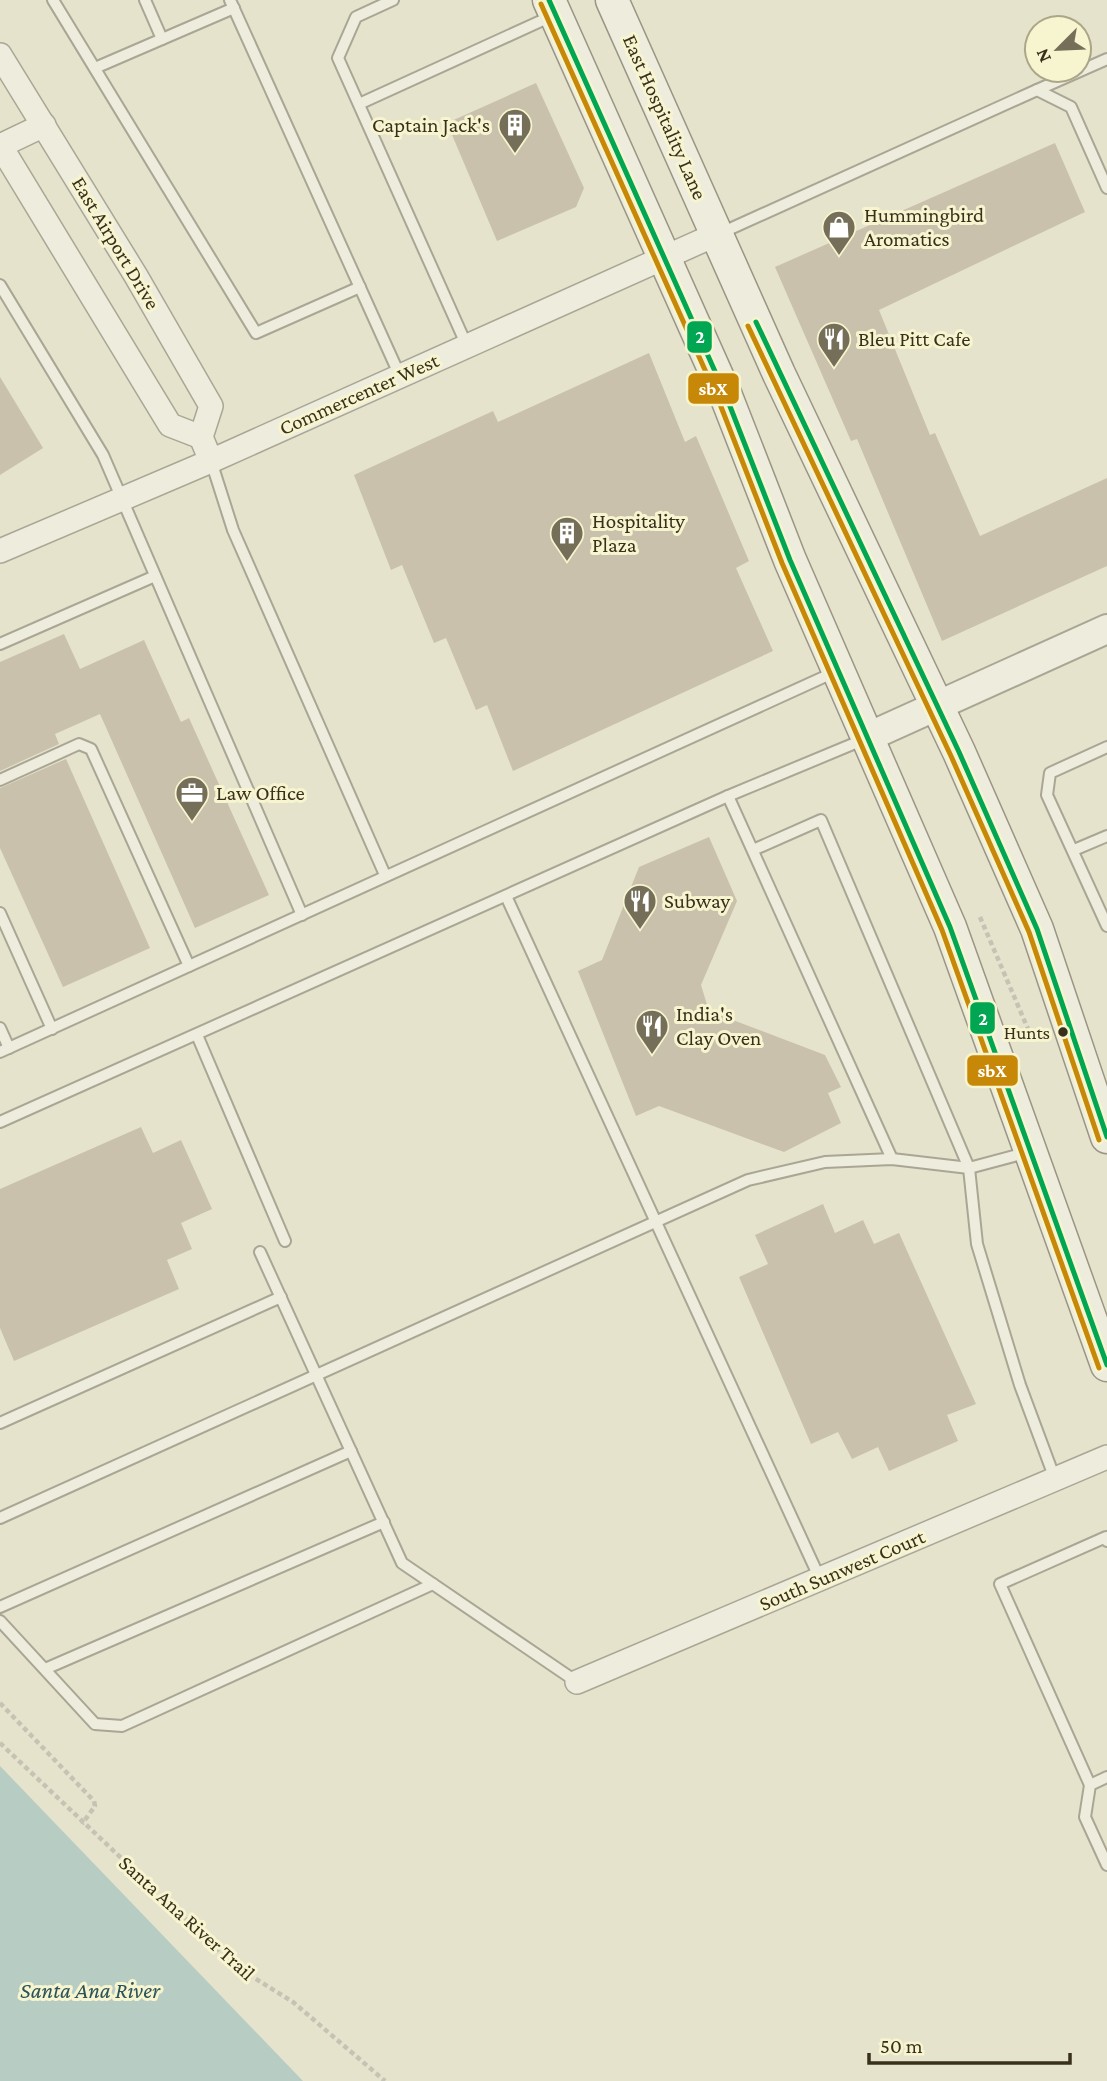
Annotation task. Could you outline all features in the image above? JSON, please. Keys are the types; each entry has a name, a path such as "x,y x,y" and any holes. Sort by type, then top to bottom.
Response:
{"main road":[{"name":"East Hospitality Lane","path":"612,0 717,234 937,706 1048,956 1107,1137"},
{"path":"552,7 726,396 790,560 950,927 1107,1364"}],"street":[{"name":"East Airport Drive","path":"0,55 169,331 211,406 201,437"},
{"path":"44,125 0,146 170,425 201,437 211,461"},
{"name":"Commercenter West","path":"0,551 211,461 717,234"},
{"path":"868,737 1107,629"},
{"name":"South Sunwest Court","path":"577,1682 1107,1457"}],"lane":[{"path":"54,0 256,333 360,287"},
{"path":"145,0 162,39"},
{"path":"393,0 356,16 338,58 467,346"},
{"path":"95,68 232,4 400,376"},
{"path":"359,104 552,7"},
{"path":"717,234 1107,59"},
{"path":"1038,90 1071,107 1107,188"},
{"path":"0,285 103,455 302,915"},
{"path":"211,461 233,530 385,874"},
{"path":"0,644 155,576"},
{"path":"0,1028 5,1050 302,915 385,874 839,670"},
{"path":"0,1122 728,796 868,737"},
{"path":"0,780 79,744 92,749 189,966"},
{"path":"1107,747 1050,773 1047,795 1107,926"},
{"path":"728,796 892,1159"},
{"path":"753,850 821,820 969,1168 977,1244 1020,1384 1055,1479"},
{"path":"1074,850 1107,836"},
{"path":"506,896 820,1579"},
{"path":"0,913 52,1029"},
{"path":"197,1035 285,1241"},
{"path":"0,1518 748,1180 825,1162 892,1159 969,1168 1032,1151"},
{"path":"260,1252 402,1563 577,1682"},
{"path":"0,1423 281,1297"},
{"path":"0,1607 351,1451"},
{"path":"45,1670 384,1522"},
{"path":"1107,1541 1106,1537 1000,1584 1090,1785 1085,1817 1107,1865"},
{"path":"0,1621 95,1724 122,1726 433,1584"},
{"path":"1090,1785 1107,1777"}],"path":[{"path":"0,1703 94,1801 95,1806 82,1824"},
{"name":"Santa Ana River Trail","path":"0,1744 235,1966 293,2002 384,2081"}],"water":[{"name":"Santa Ana River","path":"0,1766 303,2081 0,2081"}],"building":[{"name":"Captain Jack's","path":"536,83 584,188 576,207 497,241 447,123"},
{"path":"1055,143 1085,212 879,310 930,435 935,433 980,536 1107,478 1107,566 942,641 857,439 851,441 775,267"},
{"name":"Hospitality Plaza","path":"649,353 685,442 696,436 749,561 736,568 773,651 513,771 487,705 476,710 446,638 434,643 402,565 391,570 354,475 493,411 498,422"},
{"path":"0,377 43,448 0,475"},
{"path":"64,634 80,669 144,640 181,722 189,718 269,895 195,928 100,714 55,734 59,744 0,771 0,662"},
{"path":"66,759 150,948 63,987 0,848 0,788"},
{"path":"709,837 737,901 701,985 709,1011 825,1055 841,1087 828,1093 841,1123 784,1152 659,1106 636,1116 578,971 602,960 639,867"},
{"path":"141,1127 153,1153 181,1140 212,1209 181,1223 192,1249 167,1260 179,1289 14,1361 0,1328 0,1189"},
{"path":"823,1204 835,1233 863,1220 874,1244 899,1233 976,1404 947,1415 958,1441 889,1471 878,1447 852,1459 838,1432 811,1444 739,1277 768,1264 755,1235"}],"transit line":[{"name":"2","path":"549,0 726,396 790,560 950,927 1107,1365"},
{"name":"sbX","path":"541,4 718,399 782,563 942,930 1099,1368"},
{"name":"2","path":"756,322 959,752 1037,929 1107,1137"},
{"name":"sbX","path":"748,326 951,756 1029,932 1099,1140"}],"place":[{"name":"Captain Jack's","path":"515,155"},
{"name":"Hummingbird Aromatics","path":"839,257"},
{"name":"Bleu Pitt Cafe","path":"834,369"},
{"name":"Hospitality Plaza","path":"567,563"},
{"name":"Law Office","path":"192,823"},
{"name":"Subway","path":"640,931"},
{"name":"Hunts","path":"1063,1032"},
{"name":"India's Clay Oven","path":"652,1056"}]}
